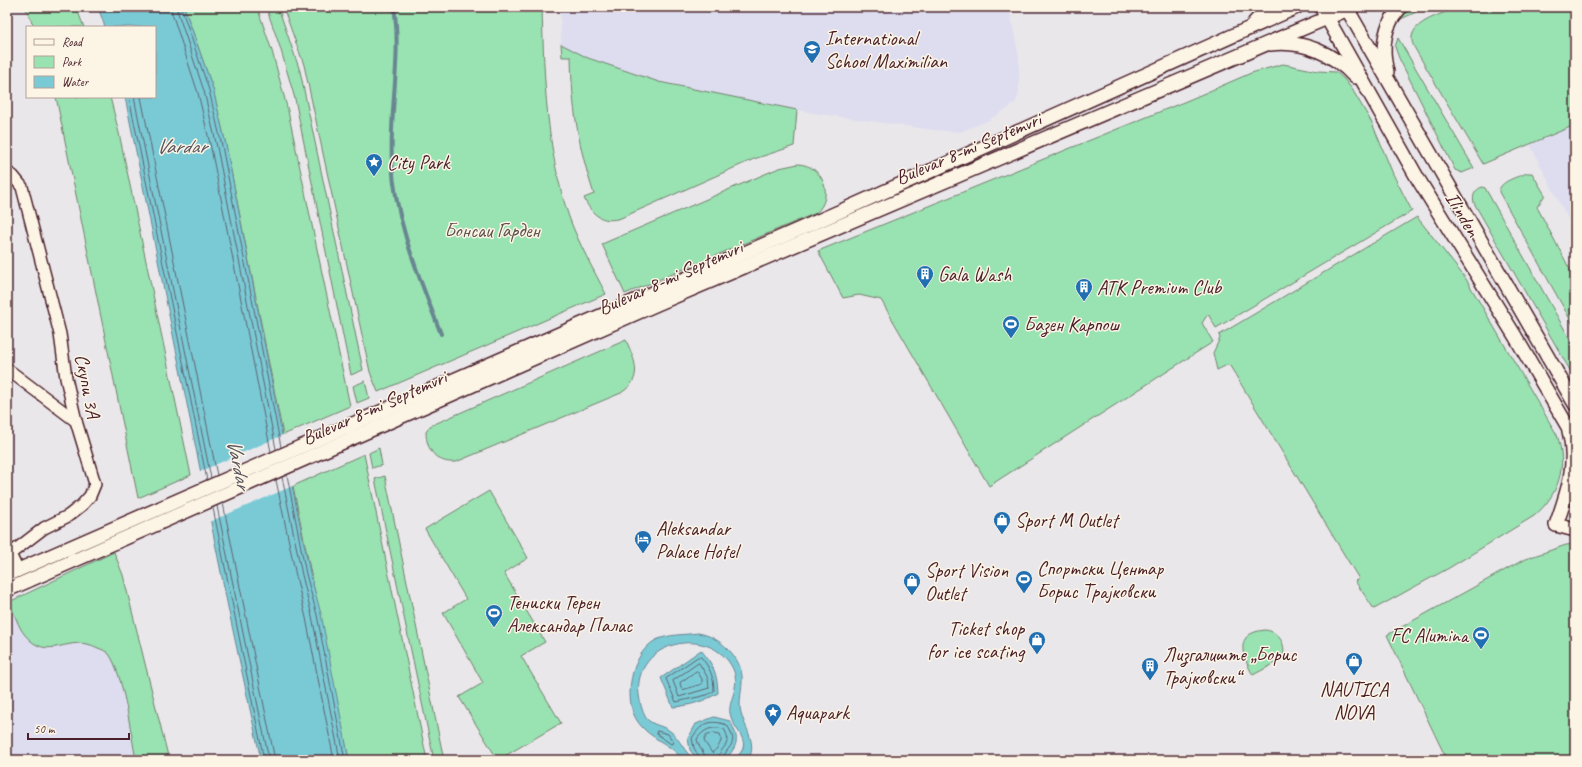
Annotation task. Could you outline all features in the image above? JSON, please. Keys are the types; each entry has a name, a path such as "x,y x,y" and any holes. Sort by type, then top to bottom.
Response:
{"street":[{"path":"1246,29 1269,7"},
{"name":"Bulevar 8-mi Septemvri","path":"12,573 118,533 377,427 587,328 1297,7"},
{"path":"1390,83 1384,51 1386,31 1389,23 1401,7"},
{"name":"Bulevar 8-mi Septemvri","path":"653,299 1256,48 1324,12 1348,8"},
{"name":"Ilinden","path":"1348,8 1575,404"},
{"name":"Ilinden","path":"1324,12 1418,179 1516,336 1575,439"},
{"path":"1256,48 1279,43 1308,47 1325,53 1344,65 1370,95"},
{"name":"Скупи 3А","path":"7,172 13,176 22,187 60,334 66,378 76,421 95,484 90,496 82,505 68,516 44,528 10,554 12,573"},
{"name":"Bulevar 8-mi Septemvri","path":"7,590 118,533 374,414 587,328"},
{"path":"7,369 76,421"},
{"path":"1567,425 1572,443 1572,470 1556,525 1575,530"}],"shaded area":[{"name":"International School Maximilian","path":"560,7 1009,7 1019,57 1019,94 1016,102 1007,109 987,121 960,132 933,130 813,113 659,82 588,58 561,44"},
{"path":"1575,125 1575,233 1530,145"},
{"path":"114,552 123,575 169,760 7,760 7,603"}],"green space":[{"path":"25,7 76,7 84,26 34,26"},
{"path":"184,7 257,7 272,51 288,111 350,406 283,435 226,145 213,89"},
{"path":"266,7 278,7 300,71 363,370 351,375 295,99 280,47"},
{"name":"Бонсаи Гарден","path":"283,7 542,7 545,87 555,166 569,217 586,256 606,294 378,392 370,372 304,65"},
{"path":"1411,7 1427,7 1401,19"},
{"path":"1459,7 1575,7 1575,125 1483,164 1414,47 1412,39 1414,32 1426,21"},
{"path":"1398,38 1474,168 1462,173 1455,170 1399,58 1395,47"},
{"path":"561,44 588,58 659,82 797,110 794,146 754,159 621,218 614,220 603,219 590,209 584,198 594,194 580,143 574,110 571,57 562,57"},
{"path":"1283,64 1318,71 1336,72 1344,79 1352,89 1372,123 1393,174 1412,211 1216,328 1208,314 1202,323 1213,342 989,486 881,300 859,295 843,298 818,251 1191,99 1251,73"},
{"path":"56,98 110,98 119,133 191,475 138,498"},
{"path":"798,164 807,166 814,170 820,175 824,182 825,198 822,206 816,213 625,294 602,244 779,168"},
{"path":"1527,173 1532,173 1545,195 1537,207 1575,279 1575,328 1499,192 1500,188 1505,182"},
{"path":"1482,187 1485,188 1575,348 1575,379 1474,203 1473,198 1475,193"},
{"path":"1417,217 1466,279 1557,435 1562,458 1561,469 1559,479 1550,499 1534,516 1449,568 1374,609 1355,581 1359,579 1230,366 1227,365 1217,370 1213,353 1220,338 1219,335"},
{"path":"626,340 636,369 633,381 621,393 456,462 443,461 430,450 426,432 430,426"},
{"path":"365,381 369,398 357,403 353,386"},
{"path":"379,448 382,465 372,468 369,453"},
{"path":"364,454 427,760 349,760 293,486"},
{"path":"385,476 444,760 434,760 375,479"},
{"name":"Тениски Терен Александар Палас","path":"489,491 528,558 504,573 545,642 521,656 561,723 498,760 459,697 483,683 443,613 466,599 425,529"},
{"name":"FC Alumina","path":"1575,544 1575,760 1447,760 1387,635 1525,559 1566,545"},
{"path":"114,552 123,575 169,760 136,760 122,689 114,663 109,654 87,644 77,643 51,648 42,647 34,643 25,635 18,624 9,602"},
{"path":"1265,630 1275,633 1281,640 1284,650 1283,655 1281,660 1253,675 1244,653 1244,641 1248,636 1255,632"}],"water":[{"name":"Vardar","path":"98,7 184,7 213,89 226,145 288,466 310,573 321,614 349,760 261,760 229,612 125,98 156,98 156,26 105,26"},
{"path":"698,633 720,642 732,654 740,668 742,681 740,708 750,736 752,748 748,760 733,760 740,754 743,748 743,742 730,713 736,682 733,669 722,655 708,646 692,643 675,644 660,651 648,662 640,676 639,695 642,710 646,718 652,723 667,729 673,734 688,754 695,760 683,760 672,749 645,730 633,713 630,690 632,678 640,655 647,646 656,640 666,637"},
{"path":"701,650 714,670 717,680 718,693 697,703 673,707 661,678"},
{"path":"714,717 730,721 735,732 735,745 726,759 697,759 690,750 688,738 696,724"}],"pier":[{"path":"285,434 295,485 209,522 199,472"}],"waterway":[{"path":"394,7 397,45 392,123 392,162 394,184 403,228 441,334"}],"place":[{"name":"International School Maximilian","path":"812,64"},
{"name":"City Park","path":"374,177"},
{"name":"Gala Wash","path":"925,289"},
{"name":"ATK Premium Club","path":"1084,302"},
{"name":"Базен Карпош","path":"1011,339"},
{"name":"Sport M Outlet","path":"1002,535"},
{"name":"Aleksandar Palace Hotel","path":"643,554"},
{"name":"Спортски Центар Борис Трајковски","path":"1024,594"},
{"name":"Sport Vision Outlet","path":"912,596"},
{"name":"Тениски Терен Александар Палас","path":"494,628"},
{"name":"FC Alumina","path":"1481,650"},
{"name":"Ticket shop for ice scating","path":"1037,655"},
{"name":"NAUTICA NOVA","path":"1354,676"},
{"name":"Лизгалиште „Борис Трајковски“","path":"1150,681"},
{"name":"Aquapark","path":"773,727"}]}
